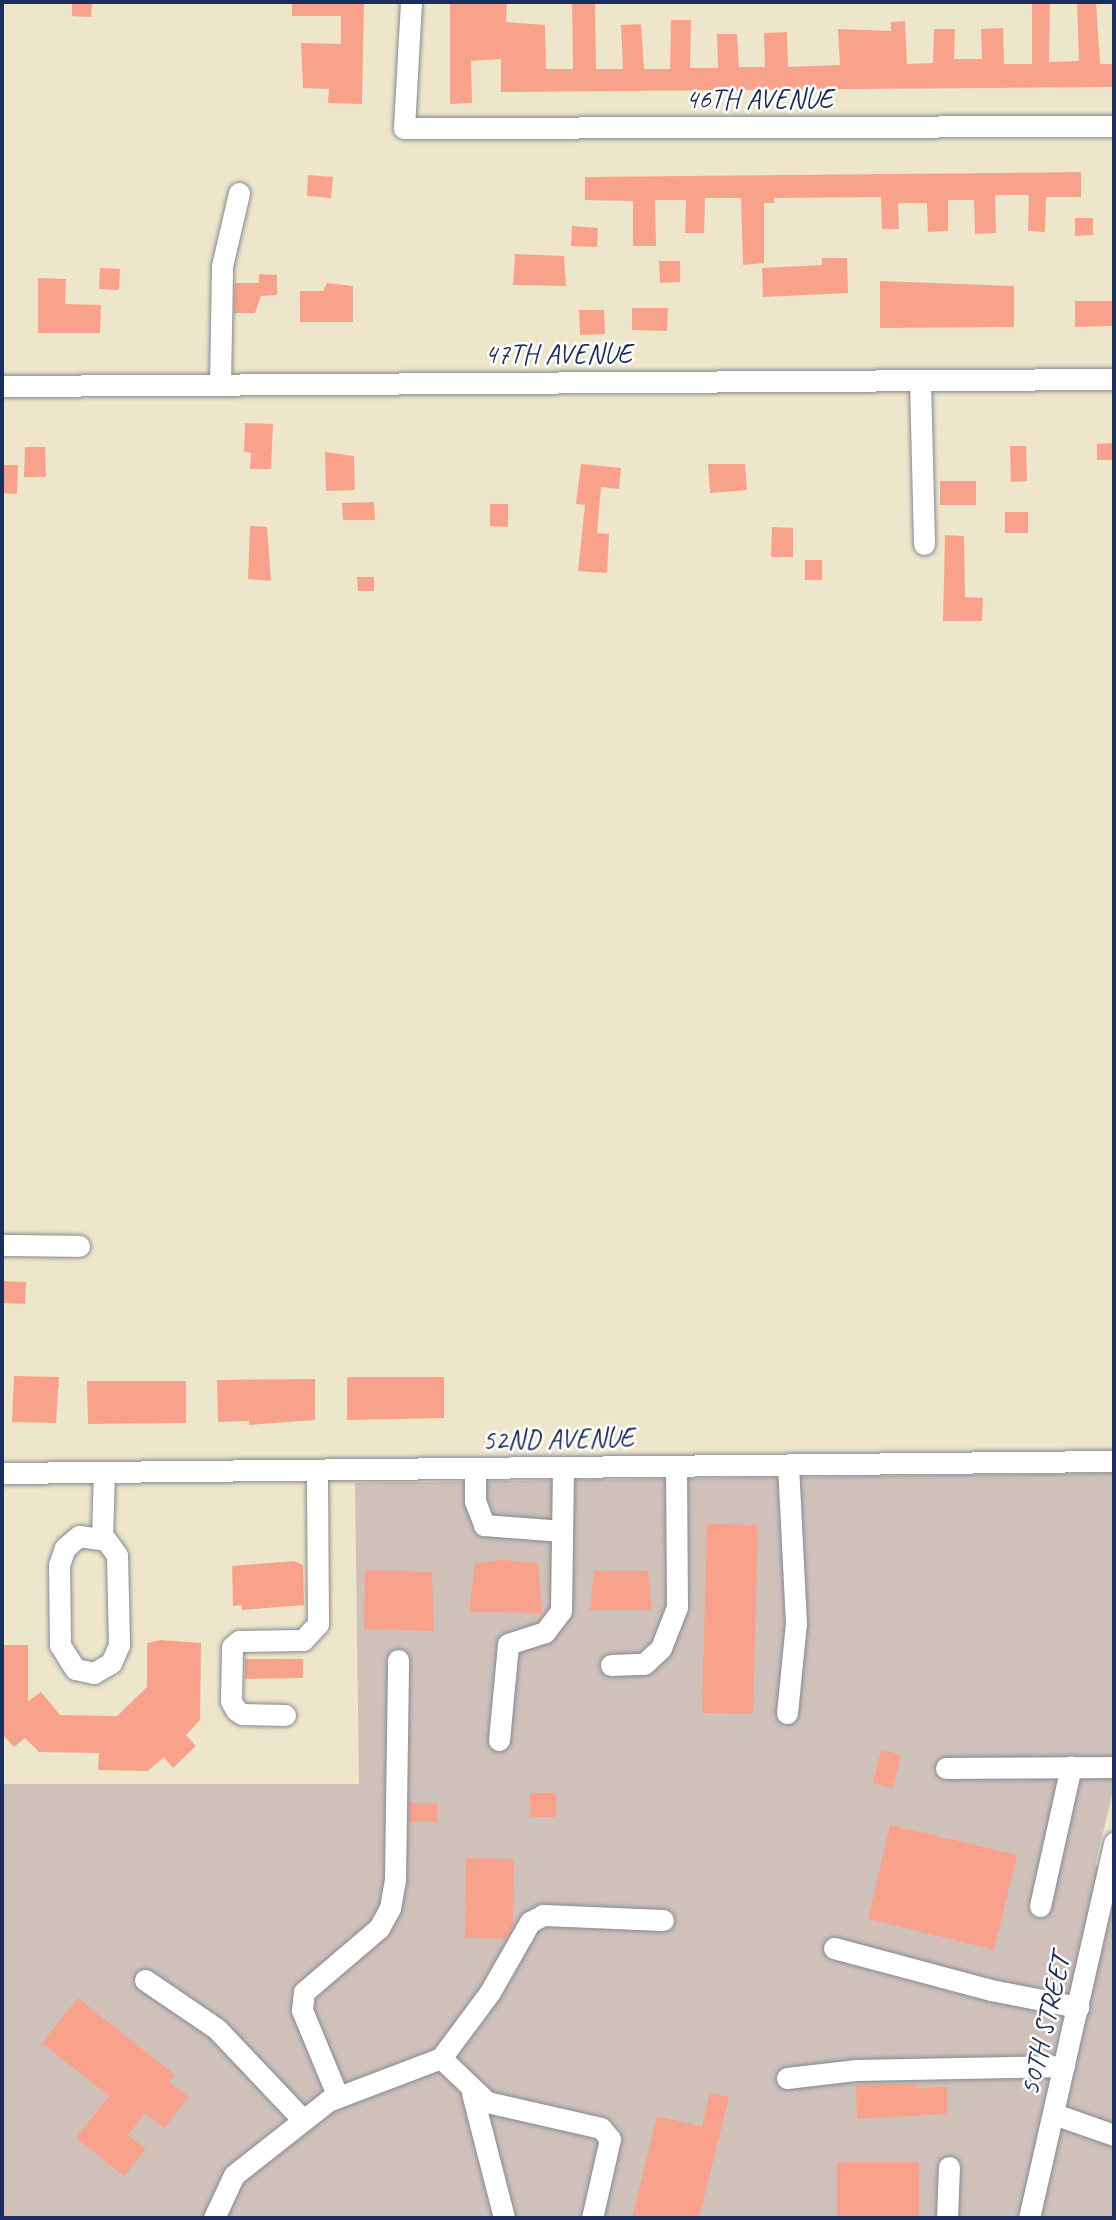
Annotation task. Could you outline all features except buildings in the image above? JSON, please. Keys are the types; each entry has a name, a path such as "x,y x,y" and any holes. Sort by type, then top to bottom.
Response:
{"street":[{"name":"46TH AVENUE","path":"411,2 404,128 1114,126"},
{"path":"219,384 222,266 239,193"},
{"name":"47TH AVENUE","path":"2,386 1114,379"},
{"path":"920,380 925,544"},
{"path":"2,1245 79,1246"},
{"name":"52ND AVENUE","path":"2,1473 1114,1461"},
{"path":"787,1713 796,1623 788,1465"},
{"path":"611,1665 644,1664 661,1648 677,1607 676,1466"},
{"path":"499,1740 508,1644 545,1632 561,1611 563,1467"},
{"path":"475,1468 475,1502 484,1525 562,1531"},
{"path":"285,1714 242,1714 236,1710 231,1701 232,1647 239,1641 303,1640 318,1624 317,1470"},
{"path":"102,1538 88,1534 71,1541 59,1565 62,1654 84,1673 111,1663 119,1645 117,1555 102,1538 104,1472"},
{"path":"338,2097 302,2010 304,1992 379,1928 390,1908 396,1881 398,1660"},
{"path":"1040,1906 1071,1766"},
{"path":"946,1768 1114,1767"},
{"name":"50TH STREET","path":"1029,2218 1078,2007 1107,1906 1114,1843"},
{"path":"214,2218 233,2175 303,2120 338,2097 441,2058 491,1992 530,1922 543,1914 663,1920"},
{"path":"834,1948 991,1990 1078,2007"},
{"path":"145,1980 217,2029 303,2120"},
{"path":"441,2058 472,2093 487,2102 601,2128 610,2139 592,2218"},
{"path":"787,2078 855,2070 1064,2066"},
{"path":"472,2093 504,2218"},
{"path":"1054,2114 1114,2135"},
{"path":"947,2218 949,2167"}],"shaded area":[{"path":"1114,1473 1114,1788 1095,1865 1114,1870 1114,2218 2,2218 2,1784 359,1784 355,1483"}]}
